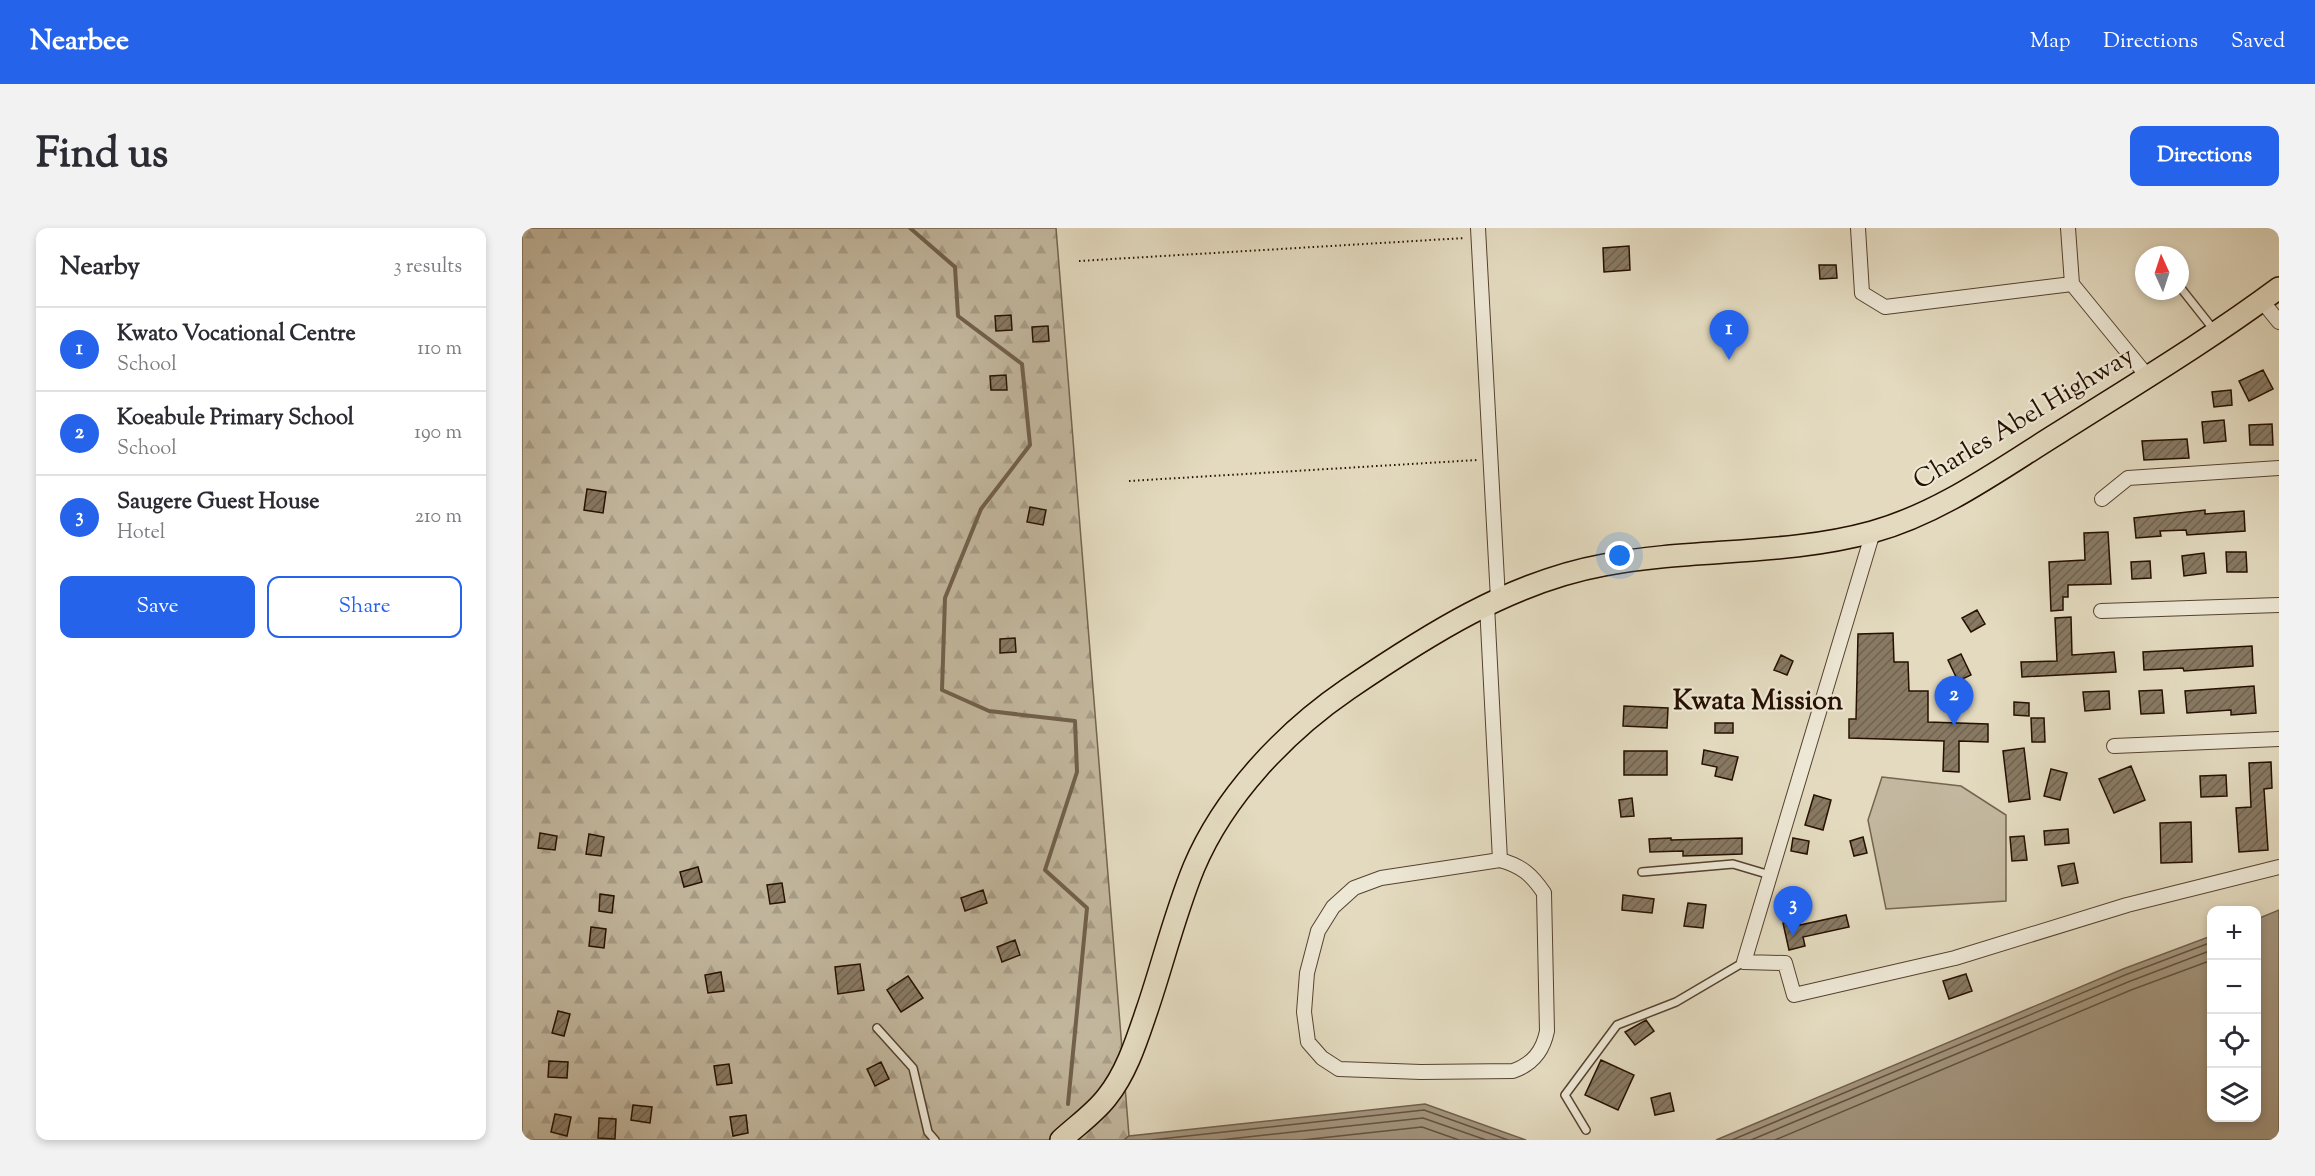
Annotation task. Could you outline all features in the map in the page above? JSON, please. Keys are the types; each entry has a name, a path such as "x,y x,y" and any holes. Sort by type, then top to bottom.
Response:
{"main road":[{"name":"Charles Abel Highway","path":"1061,1140 1108,1096 1134,1049 1195,865 1225,813 1255,771 1288,738 1345,691 1448,626 1492,602 1538,583 1604,565 1816,543 1873,532 1939,507 2148,377 2216,333 2279,288"}],"street":[{"path":"1858,228 1862,292 1885,307 2072,284"},
{"path":"2068,228 2072,284 2148,377"},
{"path":"1478,232 1489,460 1500,860"},
{"path":"2262,301 2279,322"},
{"path":"2102,499 2128,478 2279,468"},
{"path":"1873,532 1744,962 1785,963 1794,995 1954,957 2127,905 2279,867"},
{"path":"2101,611 2279,605"},
{"path":"2114,746 2279,739"},
{"path":"1500,860 1518,865 1532,875 1544,893 1547,1030 1545,1044 1538,1054 1524,1067 1513,1071 1433,1072 1339,1069 1322,1058 1308,1042 1304,1012 1307,973 1318,931 1333,907 1354,888 1380,878 1500,860"}],"lane":[{"path":"2189,298 2216,333"},
{"path":"1642,872 1732,864 1770,874"},
{"path":"1586,1130 1565,1095 1617,1025 1676,1002 1744,962"},
{"path":"877,1028 913,1068 928,1132 934,1140"}],"path":[{"path":"1079,261 1478,232"},
{"path":"1129,481 1489,460"}],"green space":[{"path":"522,228 1056,228 1129,1136 1124,1140 522,1140"},
{"path":"1882,777 1961,786 2006,815 2006,901 1886,909 1868,820"}],"water":[{"path":"2279,910 2279,1140 1716,1140 2123,969 2207,938 2207,1122 2261,1122 2261,917"},
{"path":"1425,1104 1526,1140 1124,1140 1129,1136"}],"building":[{"path":"1629,246 1630,270 1604,272 1603,248"},
{"path":"1819,265 1836,265 1837,278 1820,279"},
{"path":"1011,315 1012,330 996,331 995,316"},
{"path":"1048,326 1049,341 1033,342 1032,327"},
{"path":"2263,370 2273,389 2249,401 2239,381"},
{"path":"1006,375 1007,390 991,390 990,376"},
{"path":"2231,390 2232,405 2214,407 2212,392"},
{"path":"2224,420 2226,441 2204,443 2202,422"},
{"path":"2272,424 2273,445 2250,445 2249,425"},
{"path":"2187,439 2189,458 2144,460 2142,441"},
{"path":"587,489 606,492 603,513 584,510"},
{"path":"1030,507 1046,510 1043,525 1027,522"},
{"path":"2205,510 2205,514 2244,511 2245,531 2187,535 2186,530 2160,531 2161,536 2136,538 2134,518"},
{"path":"2108,532 2111,584 2068,585 2068,597 2063,597 2063,610 2051,611 2049,562 2085,560 2084,533"},
{"path":"2226,552 2246,552 2247,572 2227,572"},
{"path":"2204,553 2206,573 2184,576 2182,556"},
{"path":"2150,561 2151,578 2132,579 2131,562"},
{"path":"1977,610 1985,624 1971,632 1962,618"},
{"path":"2071,617 2072,655 2114,652 2116,672 2022,677 2021,662 2057,661 2055,618"},
{"path":"1893,633 1894,662 1908,662 1909,691 1928,691 1928,722 1988,724 1988,742 1959,741 1959,772 1943,771 1944,741 1849,738 1849,719 1856,719 1858,634"},
{"path":"1015,638 1016,652 1000,653 1000,639"},
{"path":"2252,646 2253,666 2184,671 2183,668 2144,670 2143,652"},
{"path":"1961,654 1971,675 1958,681 1948,660"},
{"path":"1781,655 1793,661 1787,675 1774,670"},
{"path":"2254,686 2256,713 2231,715 2231,710 2187,713 2185,691"},
{"path":"2162,690 2164,713 2141,714 2139,691"},
{"path":"2109,691 2110,709 2085,711 2083,692"},
{"path":"2014,702 2029,703 2029,716 2014,715"},
{"path":"1624,706 1668,708 1667,728 1623,726"},
{"path":"2031,718 2044,718 2045,742 2032,742"},
{"path":"1715,723 1733,723 1733,733 1715,733"},
{"path":"2024,748 2030,799 2009,802 2003,751"},
{"path":"1704,750 1738,757 1732,780 1715,776 1717,767 1702,764"},
{"path":"1624,751 1667,751 1667,775 1624,775"},
{"path":"2271,762 2272,788 2264,789 2268,850 2239,852 2236,808 2251,807 2249,763"},
{"path":"2131,766 2145,800 2114,813 2099,779"},
{"path":"2051,769 2067,773 2060,800 2044,796"},
{"path":"2226,775 2227,796 2201,797 2200,776"},
{"path":"1814,795 1831,800 1823,830 1805,825"},
{"path":"1632,798 1634,816 1621,817 1619,800"},
{"path":"2191,822 2192,862 2161,863 2160,823"},
{"path":"2068,829 2069,843 2045,845 2044,831"},
{"path":"540,833 557,836 555,850 538,848"},
{"path":"589,834 604,837 601,856 586,854"},
{"path":"2024,836 2027,860 2012,861 2010,837"},
{"path":"1863,837 1867,853 1854,856 1850,841"},
{"path":"1671,838 1671,840 1742,838 1742,854 1683,856 1683,851 1650,852 1649,839"},
{"path":"1793,838 1809,841 1807,854 1791,851"},
{"path":"2074,863 2078,883 2062,886 2058,866"},
{"path":"698,867 702,882 684,887 680,872"},
{"path":"782,883 785,902 770,904 767,885"},
{"path":"983,890 987,903 965,911 961,898"},
{"path":"600,894 614,896 612,913 599,911"},
{"path":"1623,895 1654,899 1652,913 1622,910"},
{"path":"1688,903 1706,905 1703,928 1684,926"},
{"path":"1846,915 1849,927 1803,937 1805,946 1789,950 1783,923 1799,919 1800,925"},
{"path":"591,927 606,929 604,948 589,946"},
{"path":"1015,940 1020,955 1002,962 997,947"},
{"path":"860,964 864,990 838,994 835,967"},
{"path":"721,972 724,991 708,993 705,975"},
{"path":"1966,974 1972,991 1949,999 1943,981"},
{"path":"908,976 923,998 901,1012 887,990"},
{"path":"558,1011 570,1014 564,1036 552,1033"},
{"path":"1646,1020 1654,1031 1635,1045 1625,1032"},
{"path":"1601,1060 1634,1075 1618,1110 1585,1095"},
{"path":"549,1061 568,1062 567,1078 548,1077"},
{"path":"881,1062 889,1079 875,1086 867,1069"},
{"path":"729,1064 732,1083 717,1085 714,1066"},
{"path":"1670,1093 1674,1111 1655,1115 1651,1098"},
{"path":"633,1105 652,1107 650,1123 631,1120"},
{"path":"555,1114 571,1117 567,1136 551,1132"},
{"path":"746,1115 748,1133 733,1136 730,1117"},
{"path":"599,1118 616,1119 615,1139 598,1138"}],"waterway":[{"path":"910,228 955,267 958,316 1022,364 1030,445 981,509 945,598 942,690 989,711 1075,721 1077,772 1045,870 1087,908 1068,1104"}],"place":[{"name":"Kwato Vocational Centre","path":"1729,360"},
{"name":"Koeabule Primary School","path":"1954,726"},
{"name":"Saugere Guest House","path":"1793,936"}],"district":[{"name":"Kwata Mission","path":"1758,702"}]}
